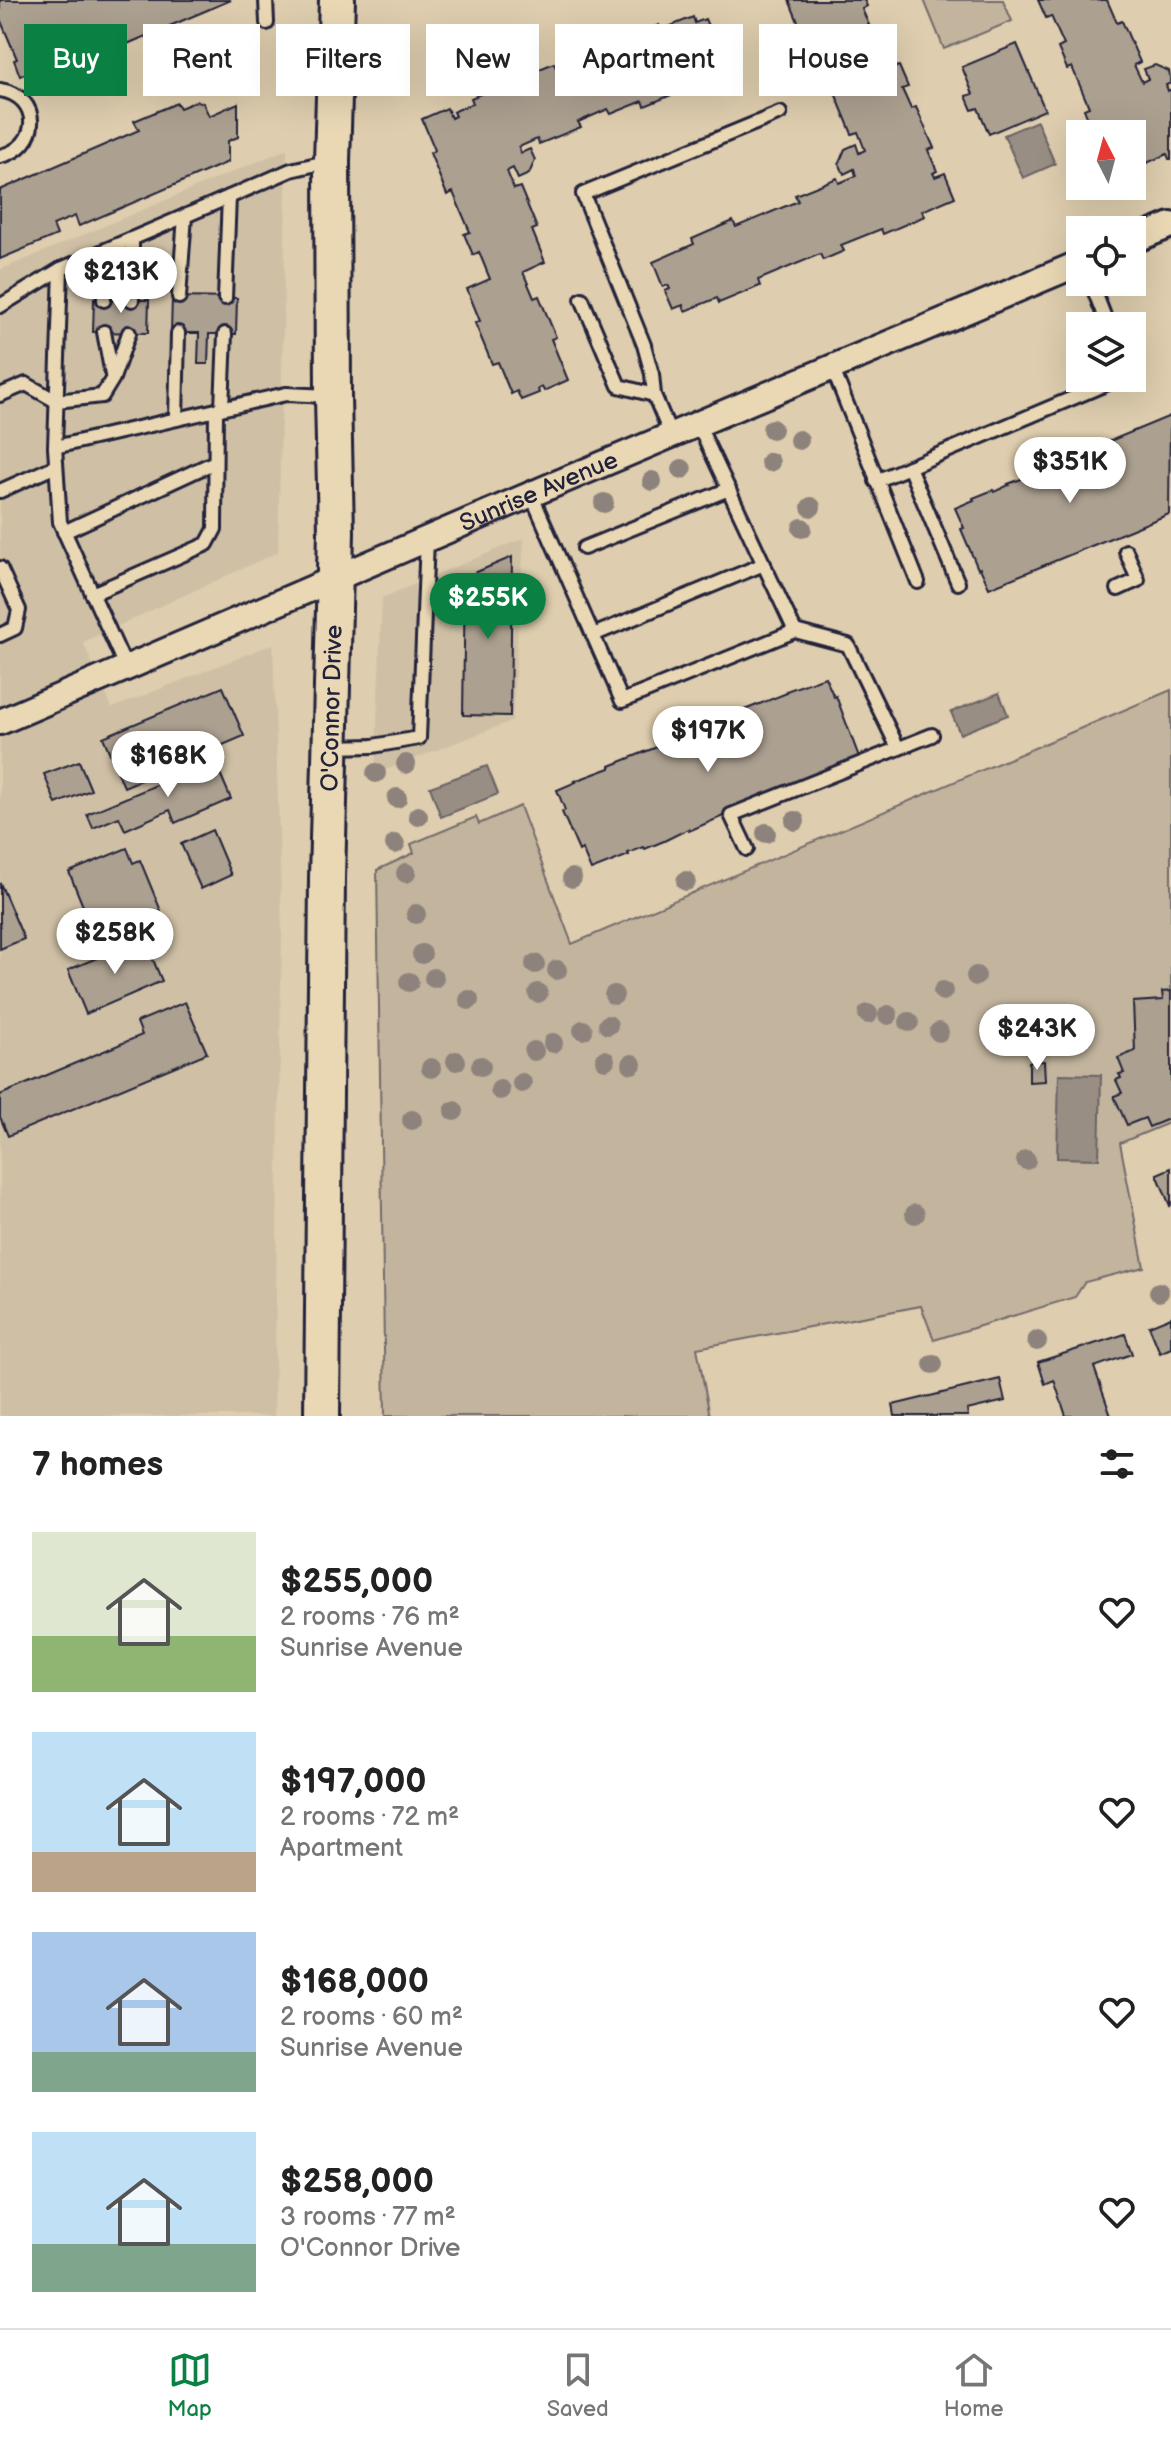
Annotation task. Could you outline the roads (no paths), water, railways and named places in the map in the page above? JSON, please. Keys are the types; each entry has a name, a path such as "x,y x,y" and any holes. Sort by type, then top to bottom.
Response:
{"main road":[{"name":"O'Connor Drive","path":"322,1416 330,747 336,532 332,161 337,0"}],"street":[{"path":"1146,235 1171,225"},
{"name":"Sunrise Avenue","path":"0,722 1066,269"}],"lane":[{"path":"266,0 267,23"},
{"path":"0,90 22,100 31,118 27,140 10,154 0,156"},
{"path":"671,435 654,395 644,345 583,194 780,113"},
{"path":"0,306 61,269 291,170 332,161"},
{"path":"225,298 229,197"},
{"path":"179,297 185,216"},
{"path":"132,239 132,300"},
{"path":"104,251 104,300"},
{"path":"61,269 55,447 60,522 126,668"},
{"path":"582,299 619,386 654,395"},
{"path":"104,332 113,378"},
{"path":"0,395 26,384 56,401 102,396 113,378 129,333"},
{"path":"176,419 178,333"},
{"path":"92,594 207,544 215,529 215,462 225,334"},
{"path":"832,367 918,582"},
{"path":"876,481 1087,392"},
{"path":"55,447 286,394 333,397"},
{"path":"698,424 795,631"},
{"path":"64,532 215,462"},
{"path":"0,491 56,466"},
{"path":"909,467 958,583"},
{"path":"584,548 729,489"},
{"path":"531,494 622,701 795,631 848,645 898,748"},
{"path":"330,747 373,746 419,738 427,539"},
{"path":"1118,589 1138,580 1126,551"},
{"path":"593,635 764,564"},
{"path":"0,568 19,610 15,628 0,635"},
{"path":"747,849 731,815 932,735"}]}
